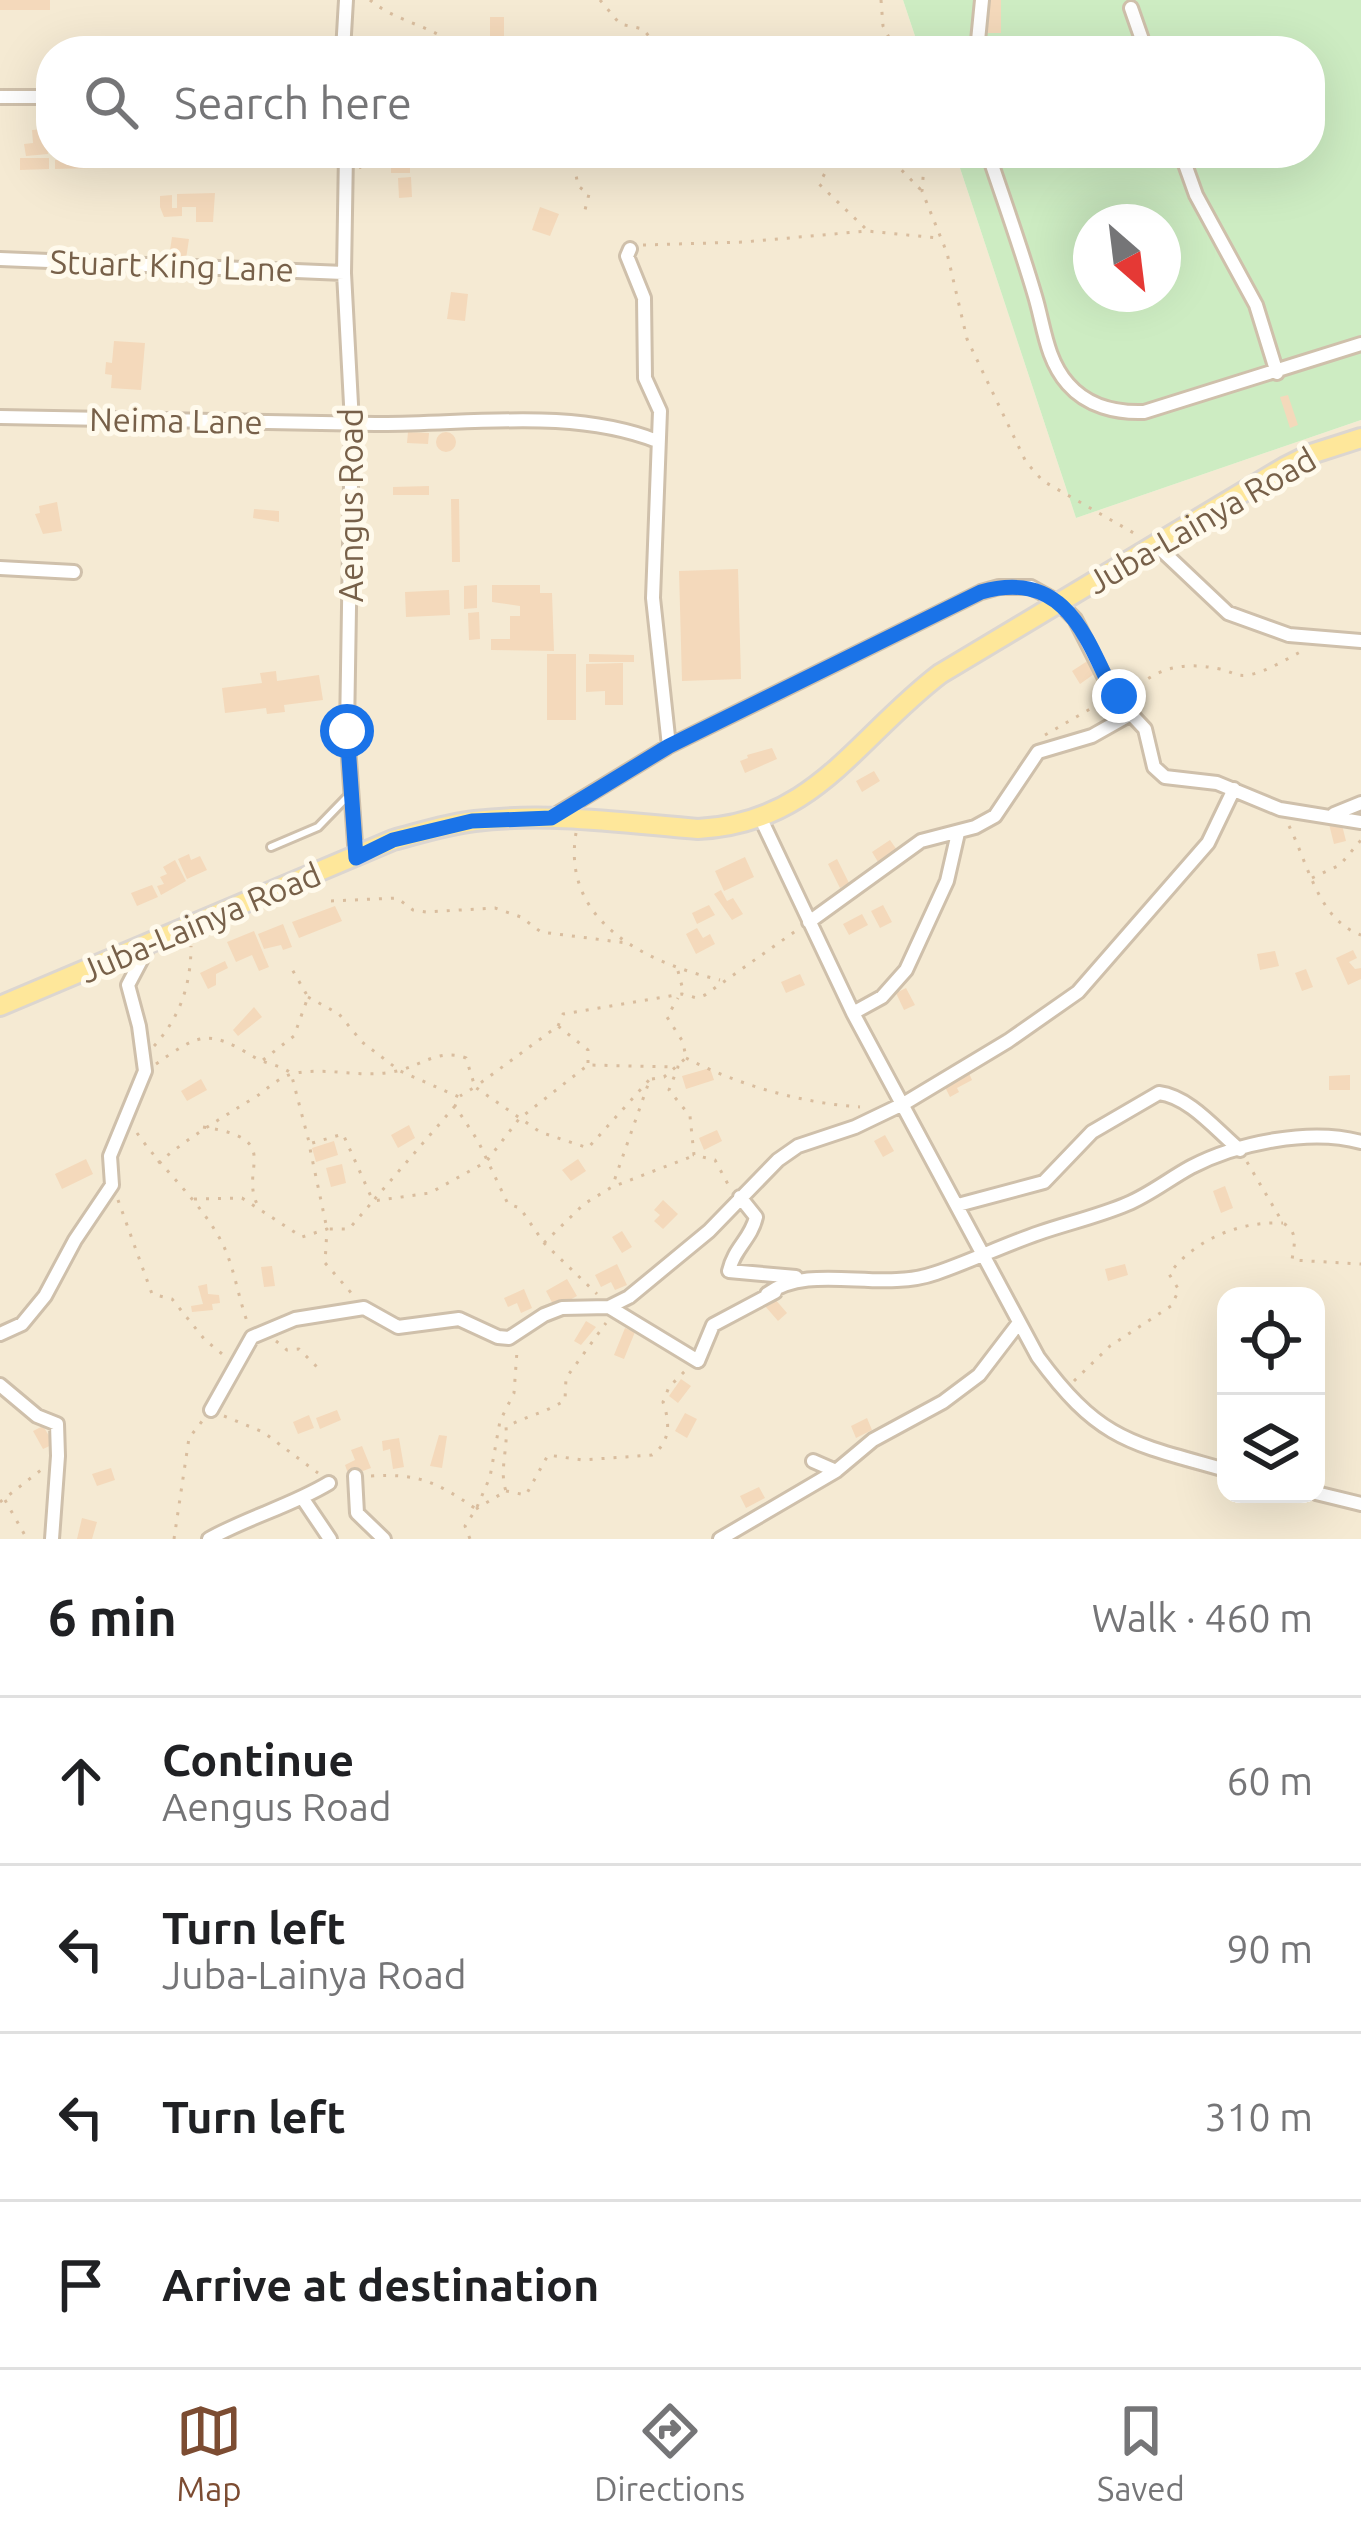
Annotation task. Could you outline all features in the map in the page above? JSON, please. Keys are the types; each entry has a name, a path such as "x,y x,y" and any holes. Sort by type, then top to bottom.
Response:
{"main road":[{"name":"Juba-Lainya Road","path":"0,1006 393,840 456,824 551,818 698,829 761,819 802,798 940,674 1285,467 1361,438"}],"street":[{"path":"344,36 346,0"},
{"path":"978,36 982,0"},
{"path":"1131,8 1141,36"},
{"path":"0,97 36,97"},
{"name":"Aengus Road","path":"347,168 344,273 352,423 347,731 356,858"},
{"path":"993,168 1049,352 1068,385 1096,406 1144,412 1361,344"},
{"path":"1186,168 1196,195 1256,305 1277,373"},
{"path":"630,248 627,256 647,316 645,378 660,411 653,598 669,746"},
{"name":"Stuart King Lane","path":"0,259 344,273"},
{"name":"Neima Lane","path":"0,417 608,425 656,441"},
{"path":"1155,544 1228,613 1289,635 1361,641"},
{"path":"0,568 74,572"},
{"path":"551,818 669,746 981,592 1030,587 1058,602 1082,628 1114,695 1148,736 1158,772 1165,777 1234,789 1280,809 1361,822"},
{"path":"809,922 911,847 995,816 1038,752 1092,736 1131,714"},
{"path":"211,1410 252,1337 295,1319 364,1308 398,1327 459,1319 498,1337 519,1334 562,1308 609,1307 629,1297 709,1231 798,1146 905,1103 998,1048 1078,992 1213,836 1234,789"},
{"path":"1329,816 1361,803"},
{"path":"761,819 854,1013 1018,1324 1063,1391 1098,1424 1120,1437 1217,1467"},
{"path":"854,1013 882,997 906,970 947,881 958,832"},
{"path":"0,1334 22,1324 45,1297 112,1185 110,1156 146,1071 128,985 136,962 151,942"},
{"path":"958,1205 1044,1182 1092,1132 1160,1094 1184,1100 1192,1112 1240,1150"},
{"path":"740,1197 756,1217 753,1232 734,1250 729,1271 903,1282 1126,1205 1196,1164 1240,1150 1326,1136 1361,1142"},
{"path":"767,1294 803,1277"},
{"path":"609,1307 698,1361 713,1325 803,1277"},
{"path":"720,1539 836,1471 873,1440 943,1402 979,1376 1018,1324"},
{"path":"0,1385 38,1416 57,1424 52,1539"},
{"path":"813,1461 836,1471"},
{"path":"355,1476 356,1513 384,1539"},
{"path":"209,1539 329,1483"},
{"path":"1325,1495 1361,1504"},
{"path":"303,1499 330,1539"}],"lane":[{"path":"272,847 318,827 351,794"}],"path":[{"path":"370,0 385,13 440,36"},
{"path":"600,0 620,24 644,28 650,36"},
{"path":"881,0 888,36"},
{"path":"348,176 360,168"},
{"path":"575,168 578,186 589,194 584,214"},
{"path":"828,168 819,184 867,231"},
{"path":"900,168 922,191 942,239 968,339 1032,472 1155,544"},
{"path":"922,191 924,168"},
{"path":"630,248 867,231 942,239"},
{"path":"1038,752 1049,731 1114,695 1129,693 1147,676 1173,667 1249,675 1325,640"},
{"path":"1280,809 1312,878 1342,926 1361,935"},
{"path":"578,819 574,844 582,890 595,916 627,943 677,970 722,981"},
{"path":"1312,878 1340,866 1361,840"},
{"path":"331,901 398,898 413,910 426,912 495,908 521,916 541,932 627,943"},
{"path":"192,1199 242,1198 302,1237 327,1228 349,1229 459,1096 558,1026 563,1014 682,994 697,998 809,922"},
{"path":"146,1071 191,976 195,924"},
{"path":"289,964 308,997 339,1014 362,1042 400,1071 459,1096"},
{"path":"677,970 682,994"},
{"path":"682,994 667,1017 683,1042 686,1058"},
{"path":"262,1061 294,1036 308,997"},
{"path":"558,1026 588,1050 588,1065"},
{"path":"146,1071 203,1035 224,1039 291,1073 341,1071 366,1076 400,1071 442,1053 460,1055 466,1058 475,1087 540,1132 587,1148 650,1079 664,1077 686,1058"},
{"path":"686,1058 806,1100 891,1110"},
{"path":"373,1201 430,1193 486,1162 519,1119 588,1065 679,1066"},
{"path":"679,1066 669,1090 690,1116 694,1155"},
{"path":"158,1163 202,1127 291,1073"},
{"path":"291,1073 304,1113 327,1228 326,1263 364,1308"},
{"path":"612,1187 650,1079"},
{"path":"455,1106 508,1204 520,1208 544,1243 609,1307 606,1324 566,1378 565,1400 545,1414 530,1415 506,1427 502,1480 506,1491"},
{"path":"128,1119 225,1249 252,1337"},
{"path":"202,1127 227,1131 254,1149 258,1161 253,1196 259,1208"},
{"path":"309,1144 343,1134 373,1201"},
{"path":"1240,1150 1283,1223 1291,1228 1295,1238 1292,1260 1361,1264"},
{"path":"544,1243 584,1204 612,1187 694,1155 716,1160 724,1182 740,1197"},
{"path":"112,1185 152,1294 172,1299 205,1340 238,1364"},
{"path":"1063,1391 1110,1346 1171,1306 1180,1290 1169,1274 1184,1253 1254,1222 1283,1223"},
{"path":"267,1330 280,1347 299,1349 318,1368"},
{"path":"519,1334 514,1393 500,1420 490,1477 476,1509 506,1491 526,1495 548,1455 582,1460 652,1455 668,1432 663,1402 669,1387 698,1361"},
{"path":"174,1539 189,1438 211,1410"},
{"path":"27,1539 2,1500 58,1456"}],"shaded area":[{"path":"0,0 903,0 915,36 36,36 36,168 960,168 1076,518 1361,420 1361,1539 0,1539"}],"green space":[{"path":"903,0 1361,0 1361,420 1076,518 960,168 1325,168 1325,36 915,36"}],"building":[{"path":"0,0 50,0 50,10 0,10"},
{"path":"988,0 1001,0 1001,33 987,33"},
{"path":"490,17 504,17 504,36 490,36"},
{"path":"32,130 36,130 36,155 26,156 24,144 33,143"},
{"path":"20,158 36,158 36,168 49,168 49,169 20,170"},
{"path":"391,168 410,168 410,173 391,173"},
{"path":"411,177 412,197 399,198 398,178"},
{"path":"215,193 213,222 196,222 196,207 182,207 182,216 164,217 160,207 160,196 172,195 172,208 177,208 177,194"},
{"path":"540,207 559,214 550,236 532,230"},
{"path":"172,237 189,239 186,259 169,257"},
{"path":"451,292 468,294 465,321 447,319"},
{"path":"114,341 145,343 141,390 111,388 112,375 105,374 106,362 112,363"},
{"path":"1288,395 1298,425 1290,428 1280,397"},
{"path":"408,432 429,433 428,444 407,443"},
{"path":"446,432 456,442 446,452 436,442"},
{"path":"429,486 429,495 393,495 393,487"},
{"path":"451,499 459,499 460,562 452,562"},
{"path":"57,502 62,531 43,534 35,514 40,513 39,506"},
{"path":"254,509 279,511 279,522 253,518"},
{"path":"738,569 741,679 682,681 679,571"},
{"path":"477,585 477,608 464,609 464,586"},
{"path":"492,585 540,585 540,593 552,593 554,651 491,650 491,639 510,639 510,616 520,616 520,606 492,602"},
{"path":"449,590 450,615 406,617 405,592"},
{"path":"479,612 480,639 469,640 468,613"},
{"path":"547,654 576,654 576,720 547,720"},
{"path":"589,654 634,655 634,662 589,662"},
{"path":"1089,660 1097,672 1080,684 1072,671"},
{"path":"623,663 623,705 605,705 605,691 586,692 586,664"},
{"path":"276,671 277,681 319,675 323,700 284,705 285,712 267,714 266,708 225,713 222,688 262,683 260,673"},
{"path":"772,748 777,759 745,773 740,761"},
{"path":"874,771 880,781 862,792 856,781"},
{"path":"1341,821 1346,841 1334,844 1329,824"},
{"path":"890,840 897,850 878,862 872,852"},
{"path":"189,854 191,860 200,856 207,870 187,879 178,859"},
{"path":"745,857 754,877 724,891 715,871"},
{"path":"837,859 849,883 840,888 828,864"},
{"path":"175,860 186,881 161,895 157,886 164,884 163,867"},
{"path":"152,885 158,897 137,906 131,893"},
{"path":"721,890 743,914 732,920 714,894"},
{"path":"709,905 715,915 697,924 692,913"},
{"path":"883,905 892,922 880,928 871,911"},
{"path":"335,906 342,921 299,938 292,922"},
{"path":"862,914 868,925 849,935 843,924"},
{"path":"283,924 292,947 264,949 258,934"},
{"path":"697,928 703,938 710,934 715,944 696,954 686,934"},
{"path":"254,931 269,967 259,971 252,955 236,962 227,942"},
{"path":"1353,950 1357,958 1349,962 1361,968 1361,979 1348,985 1336,958"},
{"path":"1275,951 1279,966 1260,970 1257,954"},
{"path":"225,961 228,968 216,974 216,985 208,989 200,973"},
{"path":"1306,969 1313,987 1302,991 1295,973"},
{"path":"800,974 805,985 786,993 781,982"},
{"path":"906,988 915,1005 904,1010 896,993"},
{"path":"254,1007 262,1017 238,1036 233,1030"},
{"path":"710,1068 714,1080 686,1089 682,1076"},
{"path":"967,1069 972,1080 950,1097 944,1085"},
{"path":"1350,1075 1350,1090 1329,1090 1329,1076"},
{"path":"201,1079 207,1090 187,1101 181,1091"},
{"path":"409,1125 415,1138 398,1148 391,1135"},
{"path":"717,1130 722,1141 704,1150 699,1138"},
{"path":"885,1135 894,1151 883,1157 874,1141"},
{"path":"334,1141 338,1155 316,1162 312,1148"},
{"path":"86,1159 93,1174 62,1189 55,1174"},
{"path":"578,1159 586,1171 571,1181 562,1170"},
{"path":"342,1164 346,1183 331,1187 326,1168"},
{"path":"1225,1186 1233,1208 1221,1213 1213,1191"},
{"path":"663,1200 678,1214 663,1229 654,1221 660,1215 654,1210"},
{"path":"622,1231 632,1247 622,1253 612,1237"},
{"path":"617,1264 627,1285 615,1290 611,1282 601,1287 595,1275"},
{"path":"1125,1264 1128,1275 1108,1281 1105,1269"},
{"path":"272,1266 275,1286 264,1287 261,1267"},
{"path":"567,1279 577,1296 555,1308 546,1291"},
{"path":"207,1284 208,1294 219,1295 220,1303 212,1304 213,1310 192,1312 191,1306 203,1304 198,1286"},
{"path":"524,1289 532,1308 521,1313 517,1303 508,1307 504,1298"},
{"path":"774,1298 787,1313 778,1321 765,1306"},
{"path":"586,1321 596,1327 581,1345 574,1341"},
{"path":"625,1328 635,1332 624,1359 614,1355"},
{"path":"681,1379 691,1386 678,1403 669,1396"},
{"path":"337,1410 341,1420 320,1429 316,1418"},
{"path":"685,1413 697,1419 687,1438 675,1431"},
{"path":"309,1415 314,1428 298,1434 293,1422"},
{"path":"867,1418 872,1430 856,1438 851,1426"},
{"path":"43,1426 54,1444 43,1449 33,1431"},
{"path":"439,1435 447,1436 442,1468 430,1466"},
{"path":"399,1438 404,1467 393,1469 390,1449 383,1451 382,1441"},
{"path":"362,1446 371,1468 349,1476 345,1465 355,1460 351,1450"},
{"path":"111,1468 115,1480 97,1486 92,1474"},
{"path":"759,1487 765,1498 746,1508 740,1496"},
{"path":"82,1518 97,1522 92,1539 77,1539"}],"route":[{"path":"347,731 356,858 393,840 472,821 551,818 669,746 999,587 1030,587 1058,602 1076,619 1114,695 1119,696"}]}
